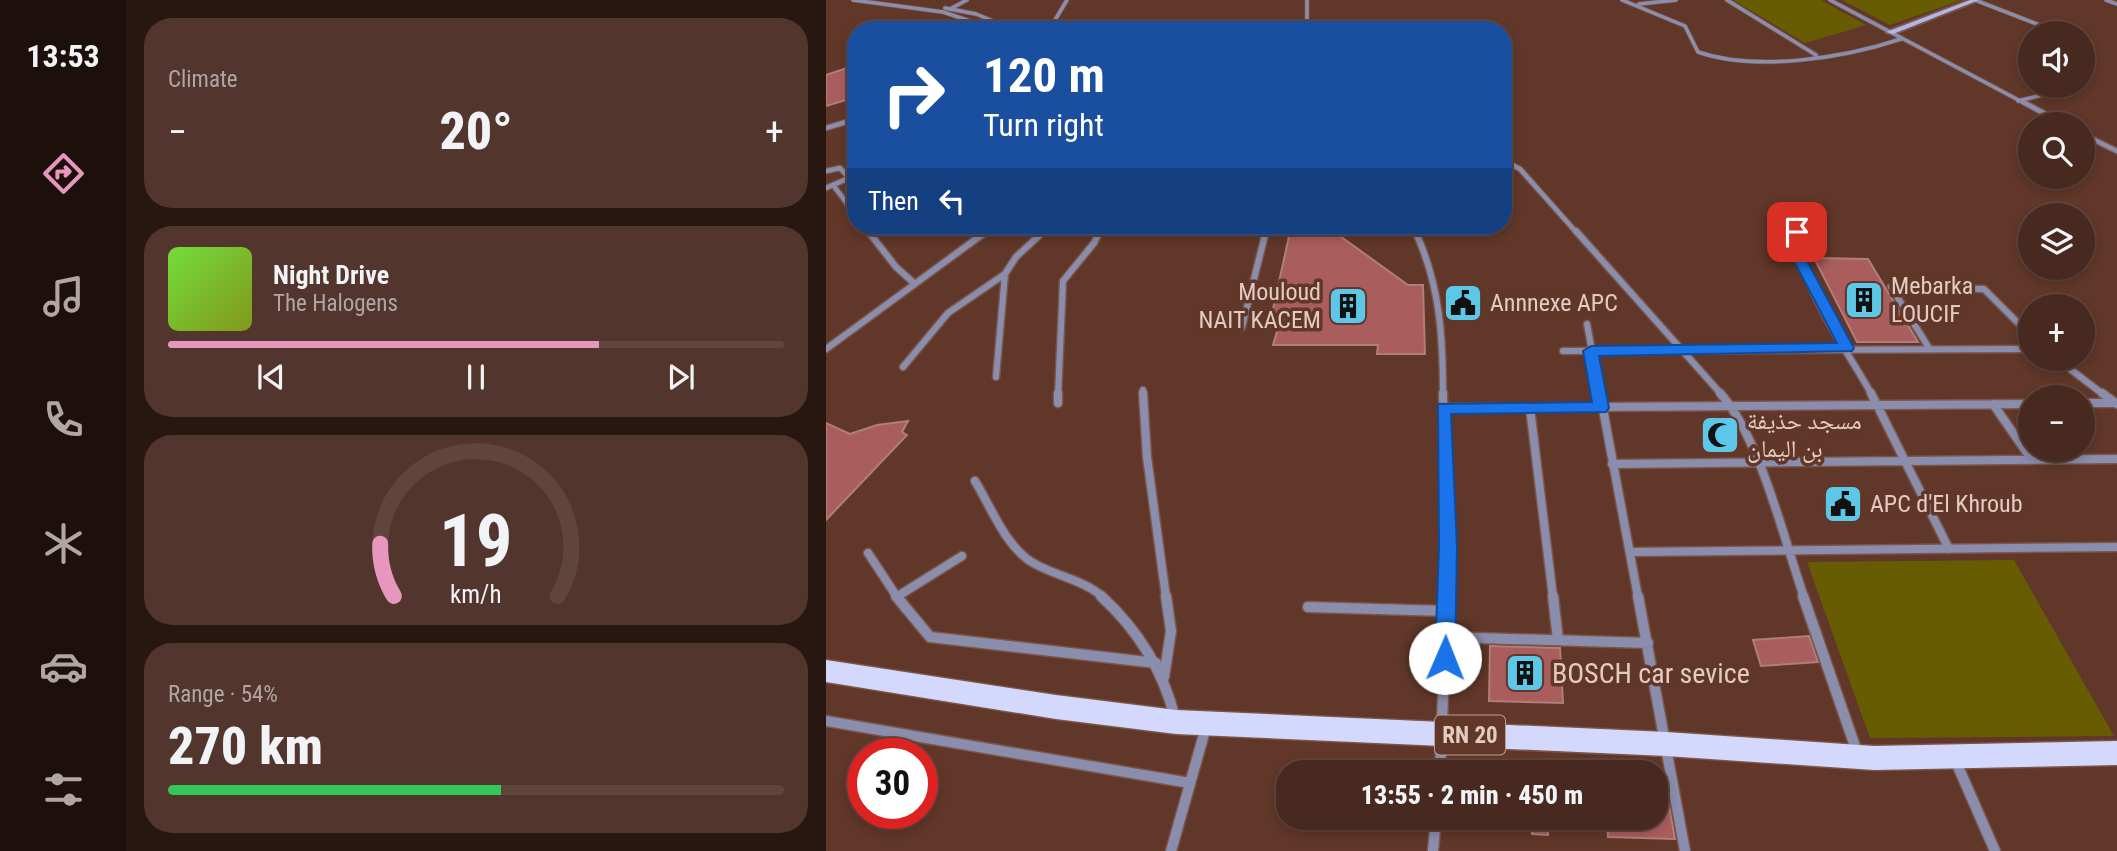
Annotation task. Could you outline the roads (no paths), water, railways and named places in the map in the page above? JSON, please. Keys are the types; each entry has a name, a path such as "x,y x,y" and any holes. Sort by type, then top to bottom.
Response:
{"main road":[{"name":"RN 20","path":"826,671 1055,708 1206,724 1666,744 1858,757 2117,753"}],"street":[{"path":"853,0 943,12 970,21"},
{"path":"885,0 950,8 992,21"},
{"path":"943,12 967,0"},
{"path":"1054,21 1067,0"},
{"path":"1307,0 1307,21"},
{"path":"1622,0 1643,4 1676,0"},
{"path":"1727,0 1816,56"},
{"path":"1830,0 2040,112"},
{"path":"1890,32 1975,0 2029,21"},
{"path":"2106,0 2117,4"},
{"path":"1636,2 1685,26 1695,50 1712,58 1737,61 1816,56 1863,51 1901,39"},
{"path":"2018,101 2030,98"},
{"path":"826,128 847,122"},
{"path":"2095,140 2117,151"},
{"path":"1512,165 1520,169 1733,407 1758,464 1858,757"},
{"path":"826,171 840,168 847,176"},
{"path":"826,188 847,178"},
{"path":"833,186 847,204"},
{"path":"1797,232 1801,263 1878,405 1949,549"},
{"path":"871,235 896,267 915,284"},
{"path":"826,349 982,235"},
{"path":"903,367 934,326 974,292 1005,274 1016,257 1039,235"},
{"path":"1058,403 1063,281 1098,235"},
{"path":"1242,327 1265,235"},
{"path":"1417,235 1429,259 1442,311 1448,547 1441,760"},
{"path":"996,377 1005,274"},
{"path":"1929,348 1891,287 1983,289 2018,323"},
{"path":"1587,324 1685,851"},
{"path":"1563,351 2018,349"},
{"path":"2073,371 2116,403"},
{"path":"1143,390 1147,457 1171,631 1164,677"},
{"path":"2095,403 2116,403"},
{"path":"1993,404 2018,440"},
{"path":"1443,408 2018,404"},
{"path":"1530,408 1558,640"},
{"path":"2095,459 2117,459"},
{"path":"1612,464 2018,460"},
{"path":"975,481 1024,556 1094,590 1112,607 1164,677 1175,722"},
{"path":"1631,552 2117,547"},
{"path":"868,553 916,628 938,640 1156,663"},
{"path":"898,596 962,556"},
{"path":"1308,607 1446,611"},
{"path":"1445,637 1648,643"},
{"path":"826,721 1190,783"},
{"path":"1171,851 1206,724"},
{"path":"1954,756 1995,851"},
{"path":"1433,851 1435,830"}],"place":[{"name":"Mebarka LOUCIF","path":"1864,300"},
{"name":"Annnexe APC","path":"1463,303"},
{"name":"Mouloud NAIT KACEM","path":"1348,306"},
{"name":"مسجد حذيفة بن اليمان","path":"1720,435"},
{"name":"APC d'El Khroub","path":"1843,504"},
{"name":"BOSCH car sevice","path":"1525,673"}]}
